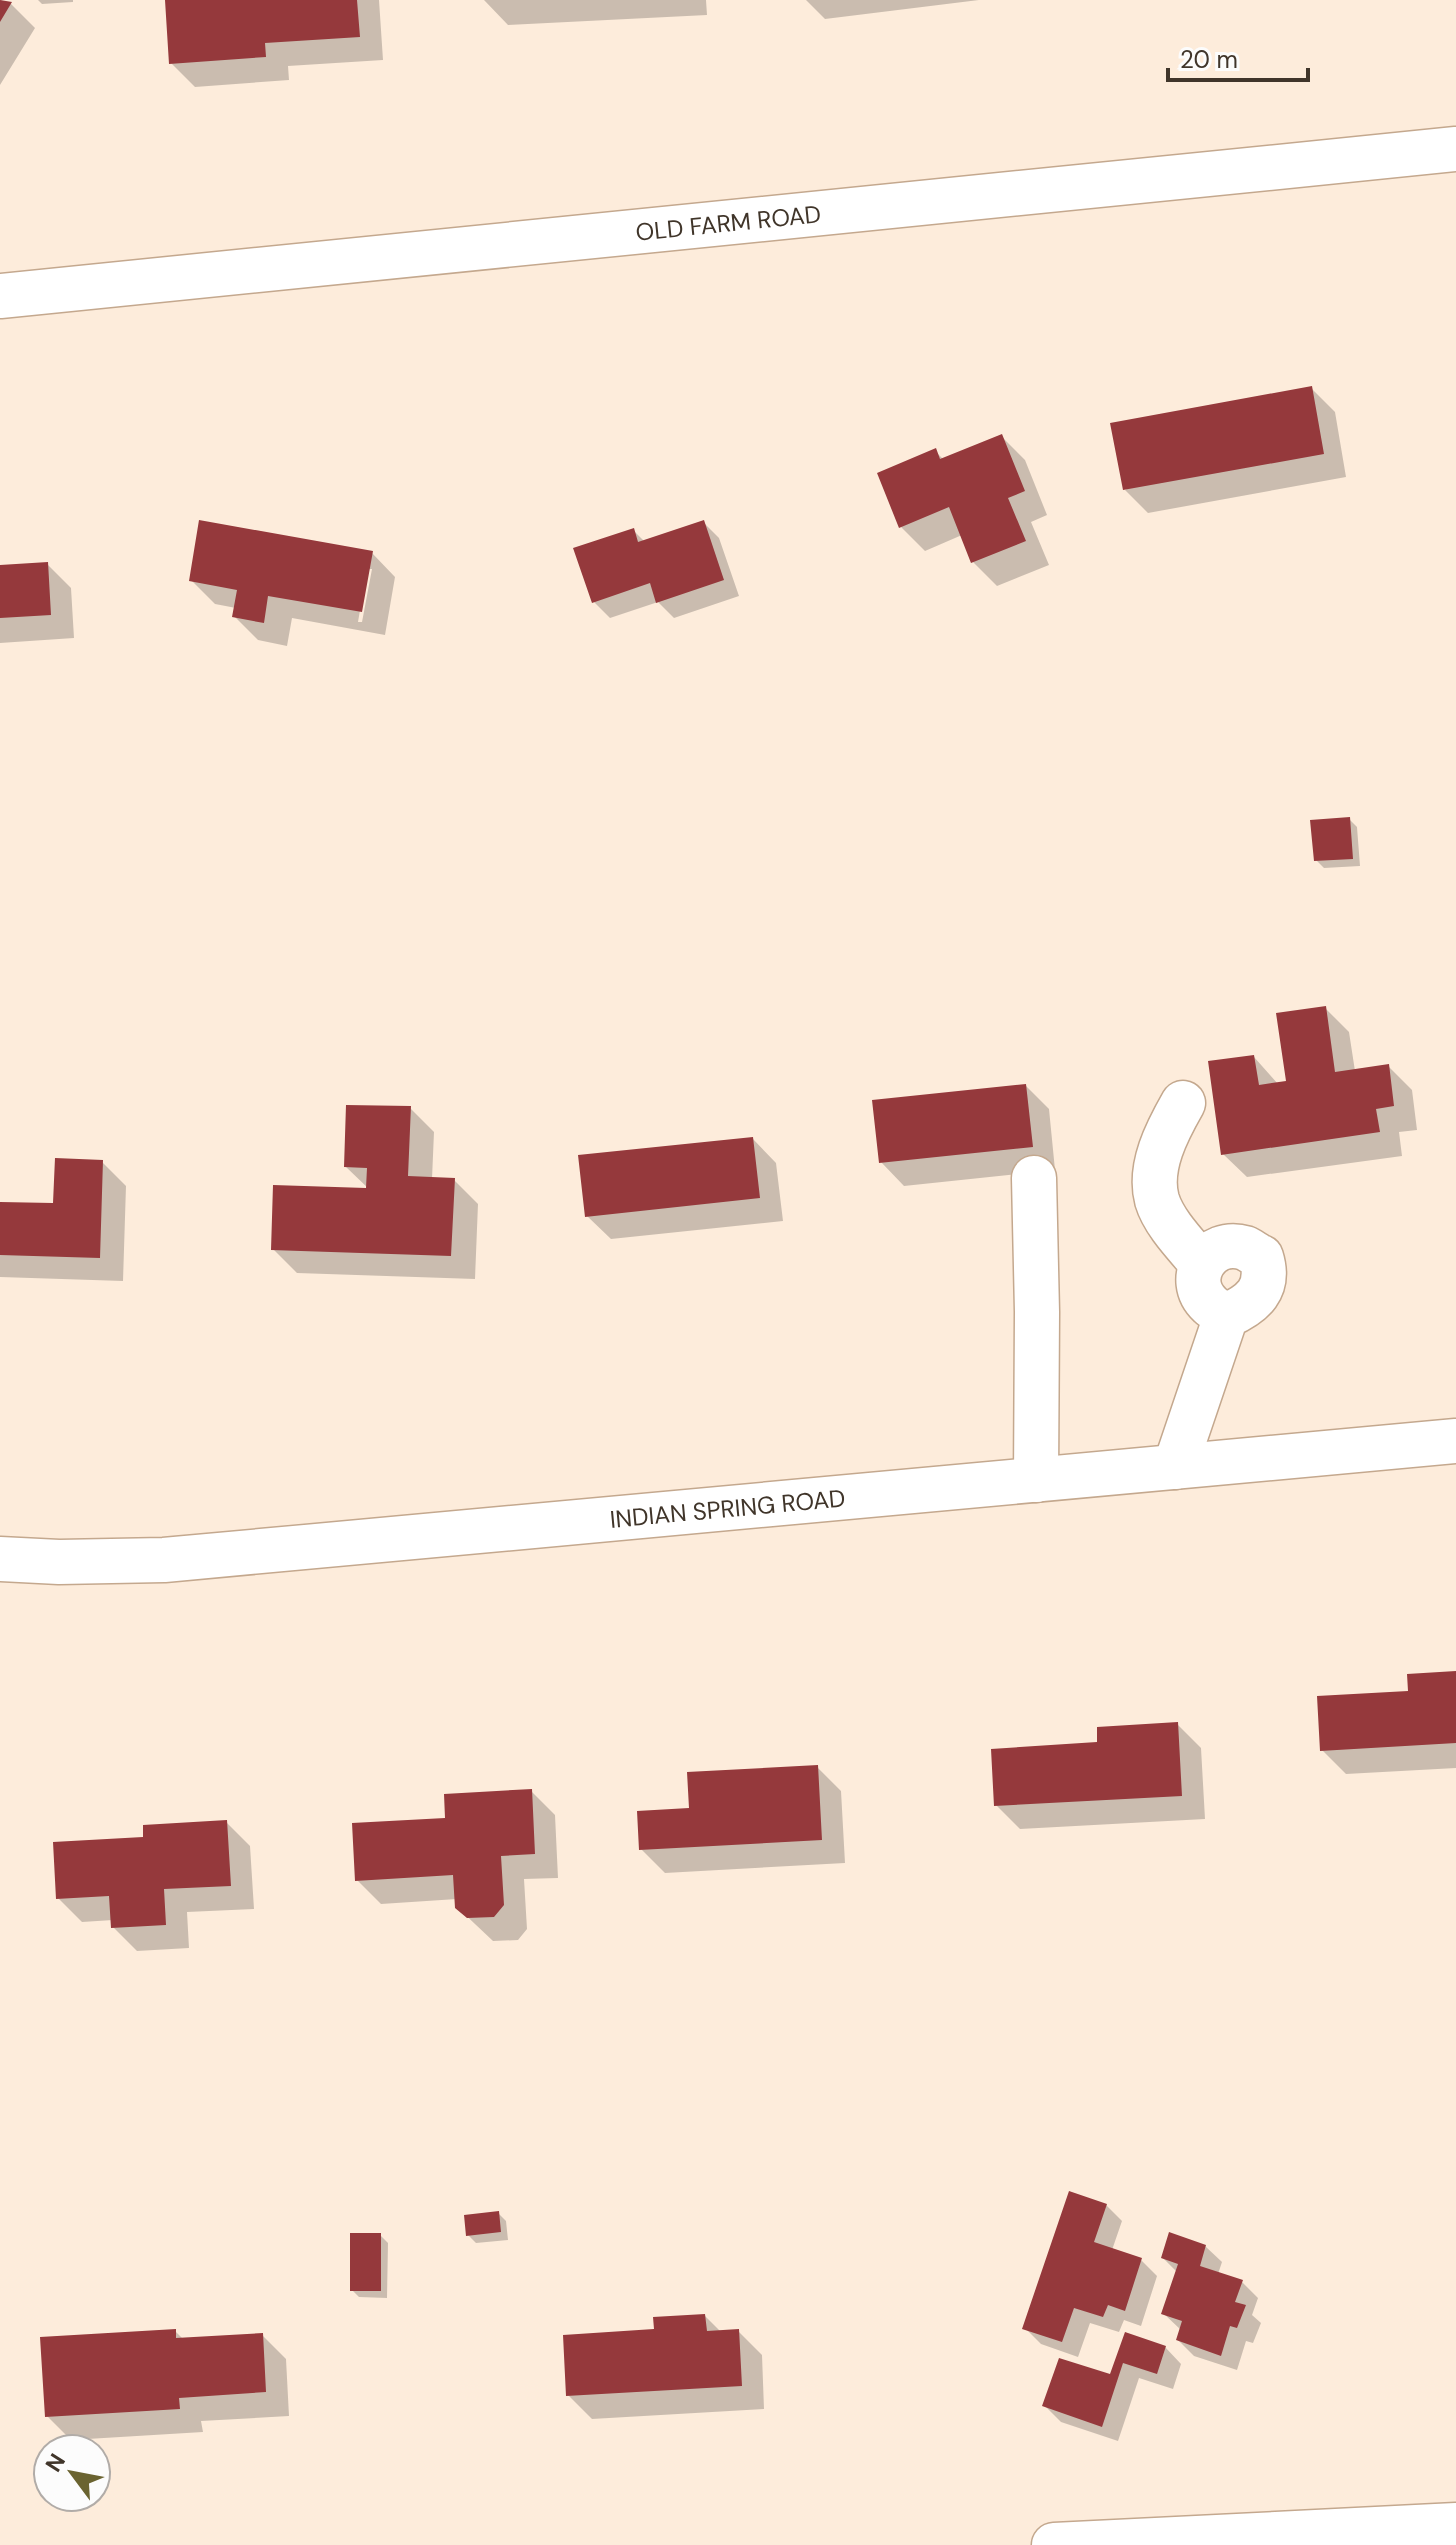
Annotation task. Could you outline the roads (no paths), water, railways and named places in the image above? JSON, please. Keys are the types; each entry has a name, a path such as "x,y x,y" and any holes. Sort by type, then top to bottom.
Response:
{"street":[{"name":"OLD FARM ROAD","path":"0,296 1456,149"},
{"path":"1183,1103 1165,1134 1157,1164 1157,1200 1174,1231 1201,1263"},
{"path":"1034,1178 1036,1480"},
{"path":"1175,1467 1226,1316 1245,1308 1259,1293 1266,1272 1261,1257 1244,1248 1227,1247 1211,1252 1201,1263 1197,1278 1209,1305 1226,1316"},
{"name":"INDIAN SPRING ROAD","path":"0,1559 59,1562 164,1560 1456,1441"},
{"path":"1054,2545 1456,2525"}]}
